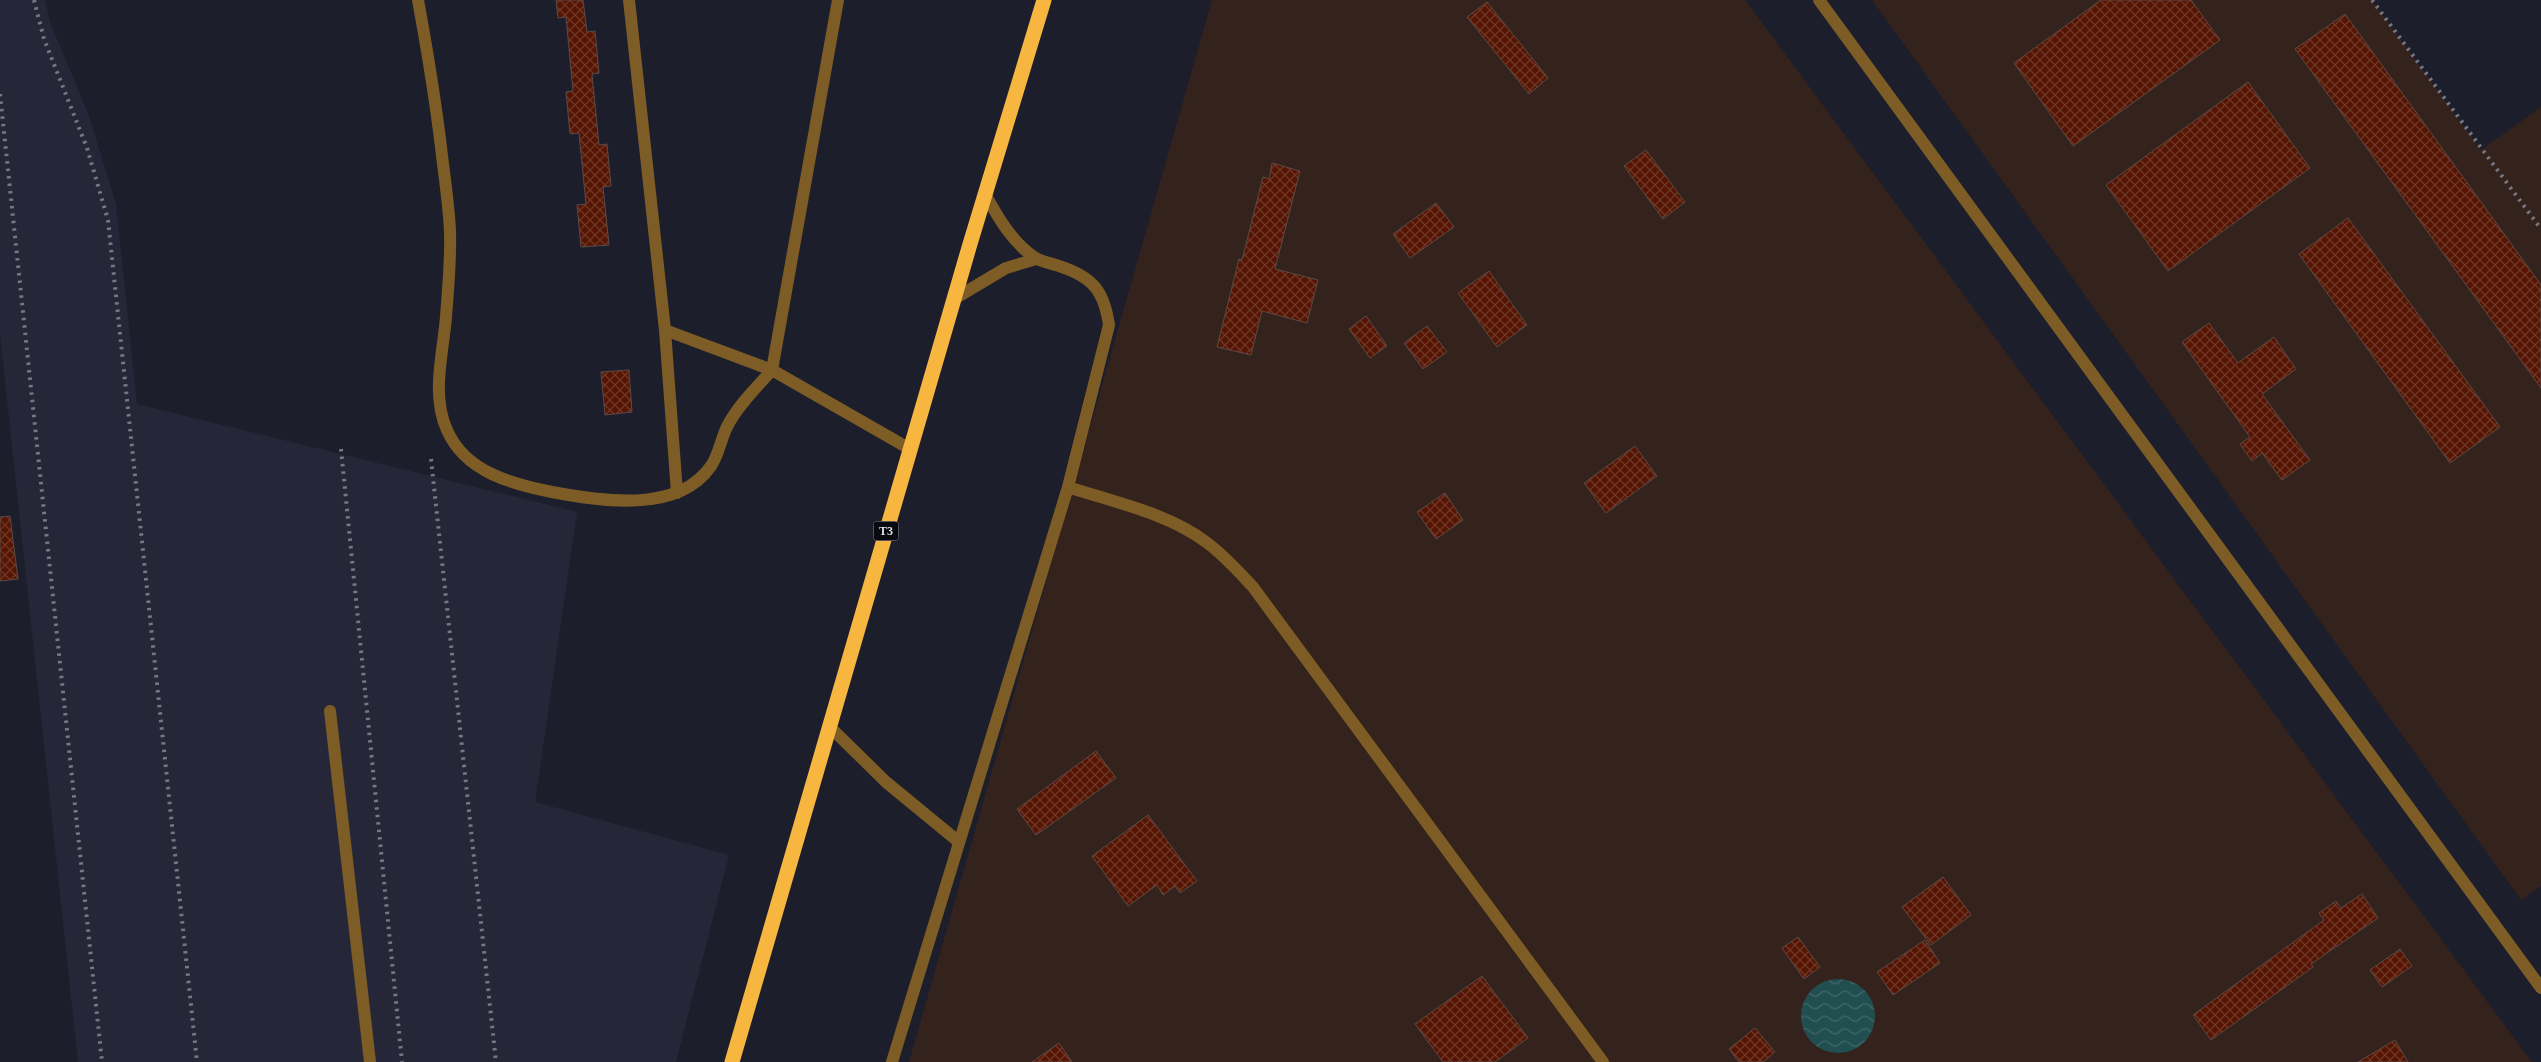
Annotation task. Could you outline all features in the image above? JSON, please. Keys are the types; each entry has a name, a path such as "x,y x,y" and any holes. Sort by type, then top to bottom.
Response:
{"highway":[{"name":"T3","path":"732,1062 954,299 1044,0"}],"street":[{"path":"418,0 434,92 449,217 447,298 438,390 446,430 453,442 476,465 519,485 557,492 640,501 662,498 678,493 698,480 711,466 727,425 736,411 772,370 838,0"},
{"path":"629,0 665,330 678,493"},
{"path":"1819,0 2541,988"},
{"path":"892,1062 1068,487 1109,325 1105,303 1095,287 1081,274 1036,259 1005,228 985,194"},
{"path":"954,299 1006,268 1036,259"},
{"path":"665,330 772,370 910,449"},
{"path":"1068,487 1180,526 1205,541 1229,561 1253,587 1603,1062"},
{"path":"330,711 370,1062"},
{"path":"830,727 886,782 959,842"}],"shaded area":[{"path":"0,0 45,0 50,22 89,116 116,204 137,404 577,512 535,802 729,855 676,1062 78,1062 0,334"},
{"path":"1212,0 1745,0 2532,1062 909,1062"},
{"path":"1872,0 2372,0 2481,150 2541,107 2541,886 2521,900"}],"water":[{"path":"1831,979 1845,979 1859,985 1869,995 1875,1009 1873,1030 1859,1047 1845,1053 1831,1053 1817,1047 1807,1037 1801,1023 1801,1009 1807,995 1817,985"}],"building":[{"path":"556,0 583,0 587,32 595,31 599,73 592,74 599,145 607,144 611,186 603,187 609,245 581,247 577,205 586,204 579,133 570,134 566,92 573,91 566,17 558,18"},
{"path":"2101,0 2191,0 2220,40 2073,146 2014,63"},
{"path":"1487,2 1548,78 1529,94 1467,17"},
{"path":"2345,14 2541,285 2541,388 2295,49"},
{"path":"2248,82 2310,168 2168,271 2106,185"},
{"path":"1646,150 1685,202 1663,219 1624,166"},
{"path":"1272,163 1300,171 1275,269 1318,280 1307,323 1262,311 1251,355 1217,347 1239,259 1242,260 1263,177 1269,179"},
{"path":"1436,203 1454,227 1410,258 1393,234"},
{"path":"2348,218 2500,427 2450,463 2299,254"},
{"path":"1489,271 1527,325 1497,347 1458,293"},
{"path":"1366,316 1387,346 1370,358 1349,329"},
{"path":"2209,323 2238,363 2274,337 2296,369 2262,394 2310,460 2282,480 2262,453 2252,461 2240,444 2250,437 2182,342"},
{"path":"1427,326 1447,352 1423,369 1404,343"},
{"path":"629,370 632,412 605,415 601,372"},
{"path":"1635,446 1657,476 1606,513 1584,483"},
{"path":"1445,493 1463,520 1436,539 1417,512"},
{"path":"10,516 18,579 0,581 0,517"},
{"path":"1096,751 1116,778 1036,835 1017,809"},
{"path":"1148,815 1197,881 1180,893 1175,886 1163,895 1157,885 1128,906 1092,856"},
{"path":"1943,877 1971,915 1931,945 1902,907"},
{"path":"2362,894 2378,918 2311,964 2313,967 2211,1040 2193,1015 2324,920 2319,913 2336,901 2341,908"},
{"path":"1798,937 1820,967 1804,979 1782,948"},
{"path":"1925,940 1940,963 1893,995 1877,972"},
{"path":"2400,949 2412,966 2382,987 2370,970"},
{"path":"1482,976 1528,1038 1495,1062 1443,1062 1415,1024"},
{"path":"1755,1028 1775,1052 1763,1062 1739,1062 1729,1049"},
{"path":"2395,1040 2408,1062 2358,1062"},
{"path":"1059,1043 1072,1062 1032,1062"}],"railway":[{"path":"34,0 44,39 87,148 108,220 197,1062"},
{"path":"2372,0 2541,229"},
{"path":"0,94 102,1062"},
{"path":"341,449 402,1062"},
{"path":"431,459 496,1062"}]}
